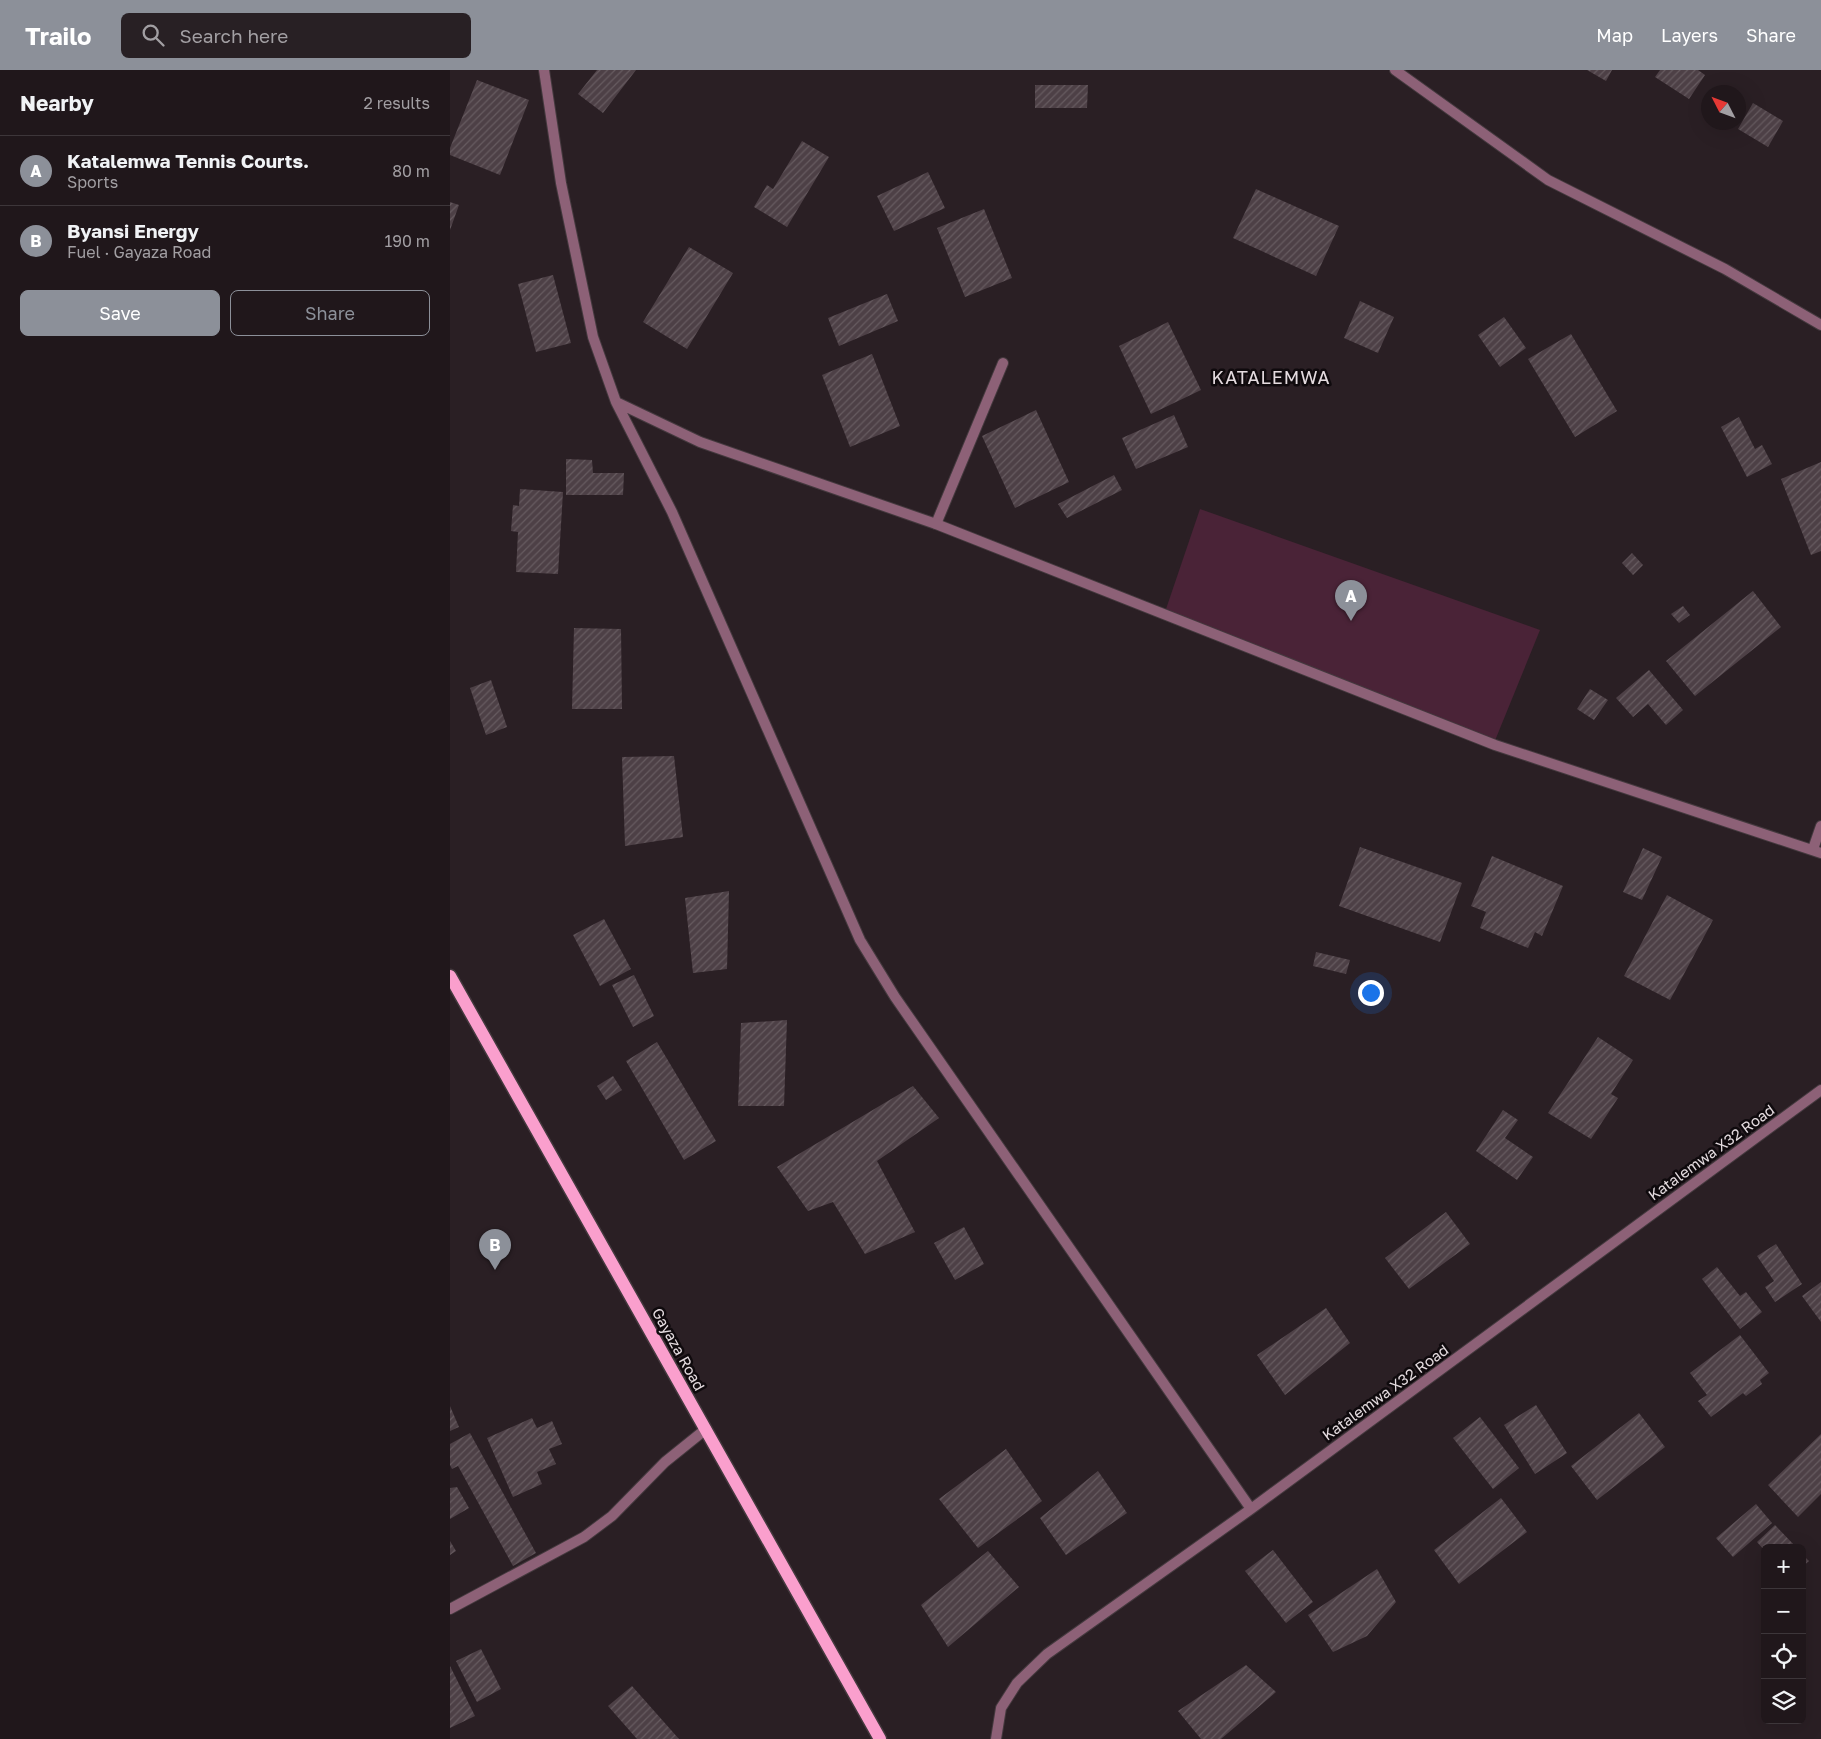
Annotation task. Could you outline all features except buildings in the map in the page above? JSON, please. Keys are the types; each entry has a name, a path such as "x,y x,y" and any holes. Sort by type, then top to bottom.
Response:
{"main road":[{"name":"Gayaza Road","path":"450,976 880,1739"}],"street":[{"path":"544,70 561,183 592,337 616,402 672,512 860,940 895,997 1251,1509"},
{"path":"1395,70 1548,180 1725,269 1821,325"},
{"path":"936,524 1003,363"},
{"path":"616,402 700,442 936,524 1495,745 1817,851 1821,826"},
{"name":"Katalemwa X32 Road","path":"996,1739 1001,1708 1017,1683 1047,1654 1251,1509 1821,1090"},
{"path":"450,1609 584,1537 612,1516 665,1462 706,1430"}],"shaded area":[{"path":"1200,509 1540,630 1494,743 1165,612"}],"place":[{"name":"Katalemwa Tennis Courts.","path":"1351,621"},
{"name":"Byansi Energy","path":"495,1270"}],"district":[{"name":"KATALEMWA","path":"1271,377"}]}
